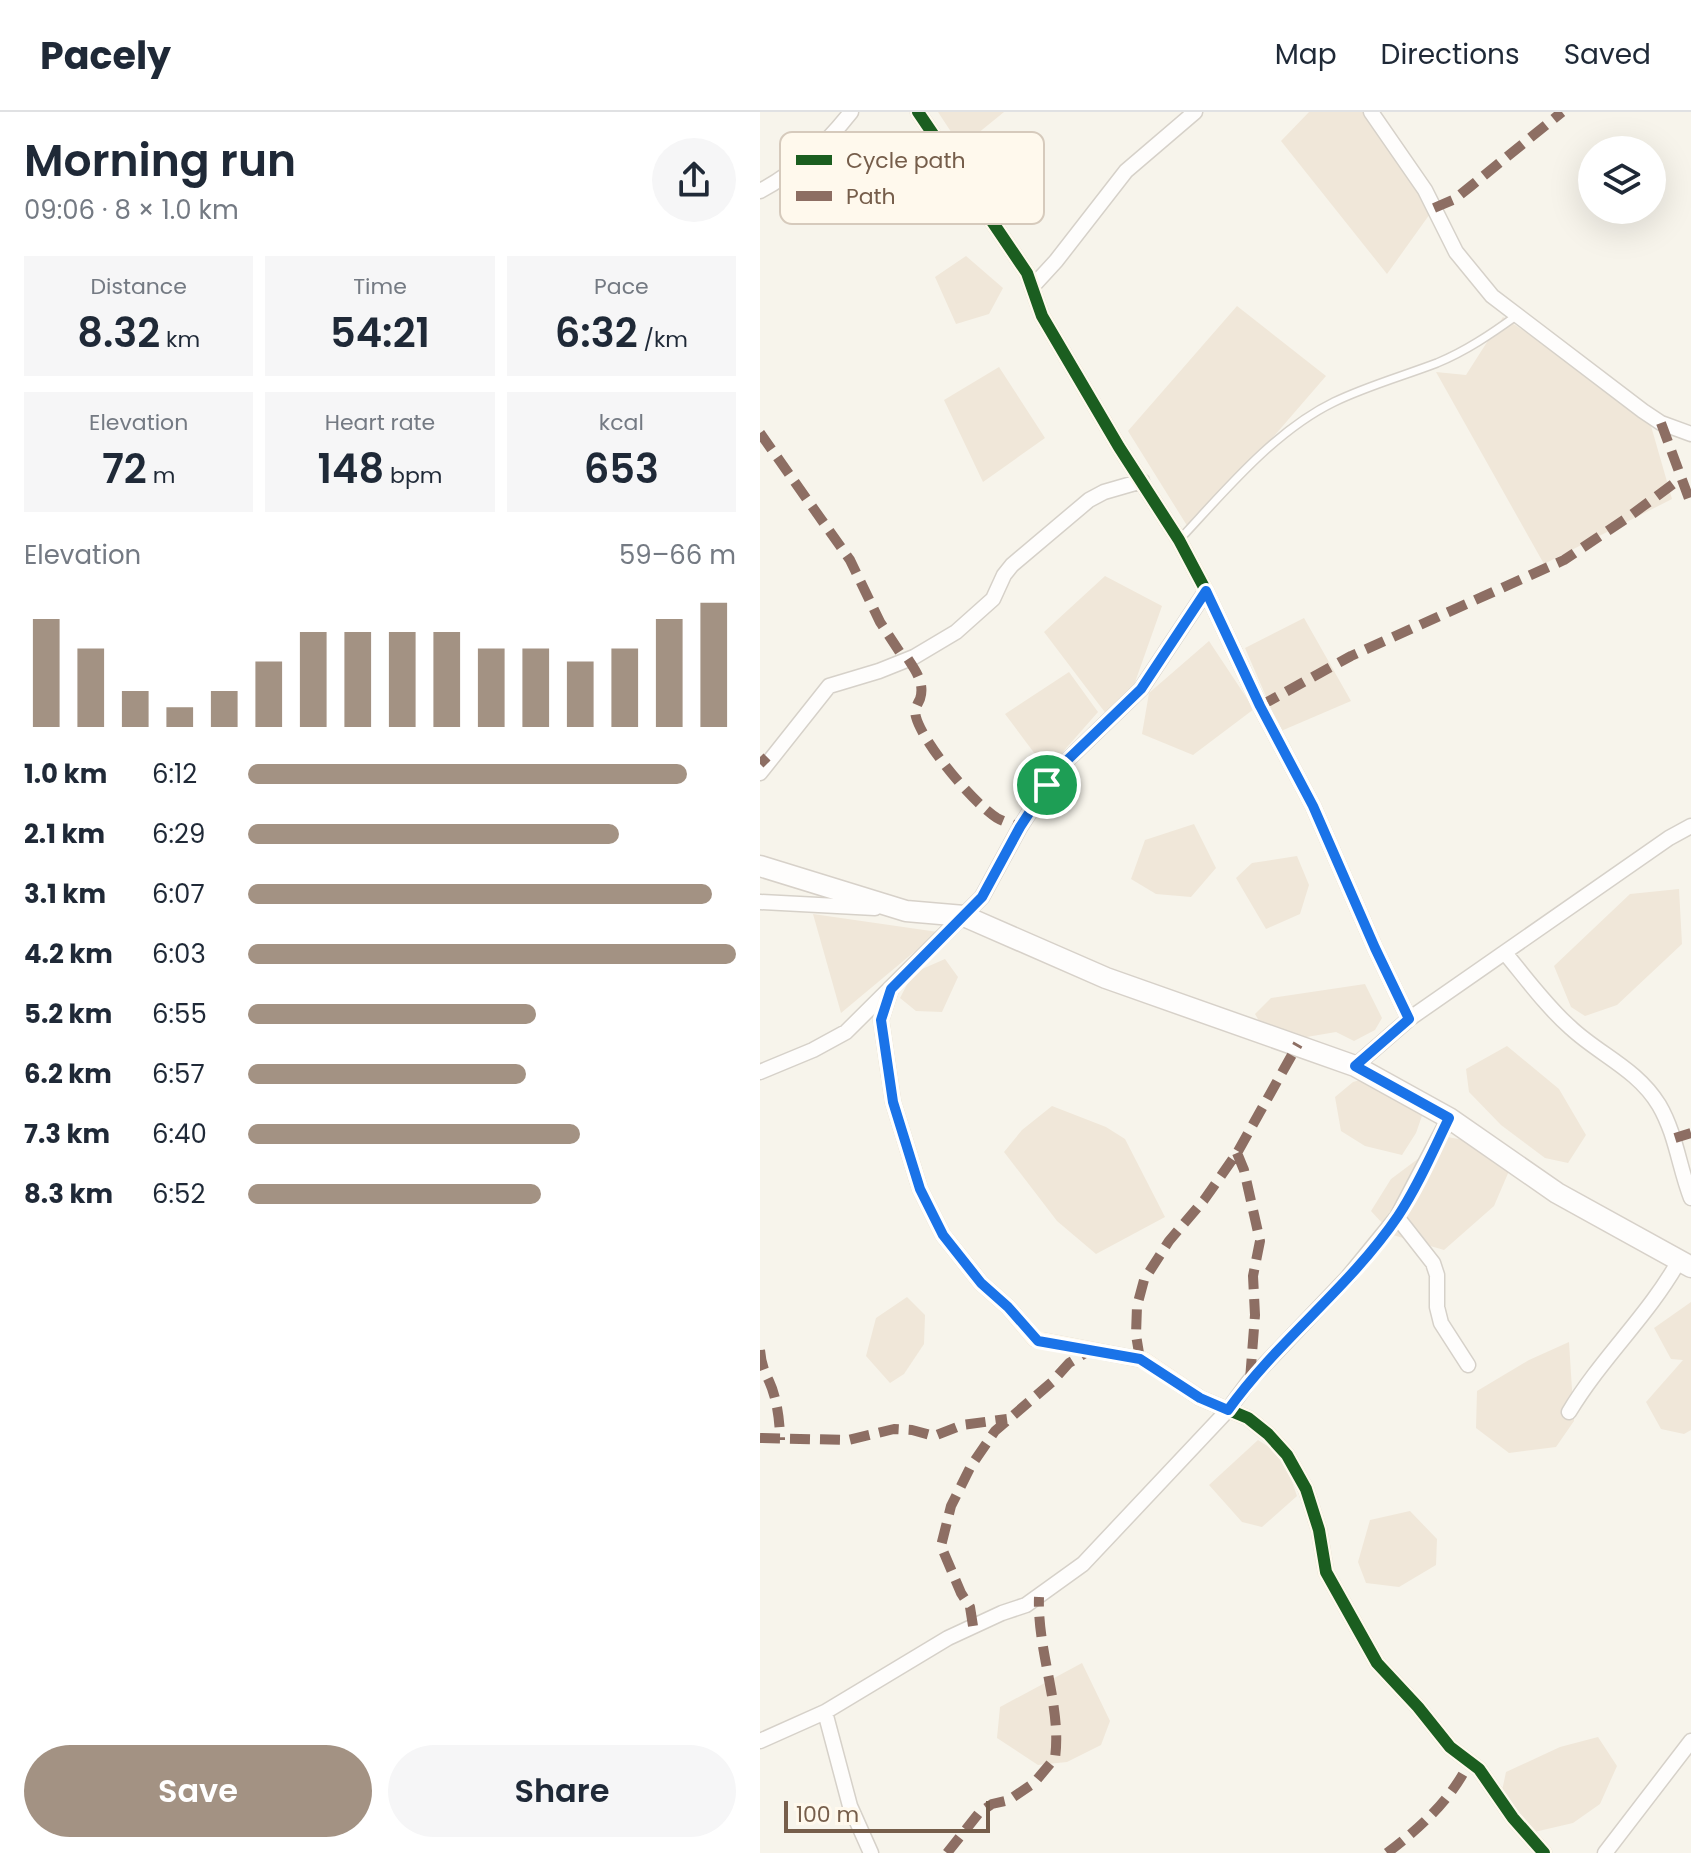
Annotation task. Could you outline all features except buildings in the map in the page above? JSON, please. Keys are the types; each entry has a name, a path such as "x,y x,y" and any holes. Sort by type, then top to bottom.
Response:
{"street":[{"path":"834,132 851,112"},
{"path":"918,112 930,132"},
{"path":"1033,286 1126,171 1195,112"},
{"path":"1371,112 1425,190 1456,252 1492,296 1661,423 1691,434"},
{"path":"760,191 780,178"},
{"path":"995,224 1033,286 1042,316 1179,540 1206,591 1260,706 1313,806 1409,1019"},
{"path":"760,773 829,686 914,657 956,632 993,599 1012,565 1077,509 1104,492 1142,481"},
{"path":"760,1072 833,1040 859,1021 982,897 1020,827 1057,770 1141,689 1206,591"},
{"path":"1355,1066 1409,1019 1669,838 1691,826"},
{"path":"760,866 906,911"},
{"path":"760,902 964,916 1106,978 1355,1066 1449,1118 1557,1193 1686,1263 1606,1357 1569,1412"},
{"path":"1505,953 1568,1026 1594,1048 1629,1069 1658,1103 1675,1138 1691,1198"},
{"path":"891,989 881,1020 893,1102 920,1189 943,1235 981,1283 1008,1307 1038,1341 1140,1359 1200,1398 1258,1425 1287,1455 1306,1489 1319,1530 1326,1572 1377,1663 1450,1747 1479,1769 1513,1818 1544,1853"},
{"path":"760,1741 825,1712 948,1638 1026,1605 1083,1564 1348,1277 1397,1217 1449,1118"},
{"path":"1397,1217 1433,1263 1441,1323 1468,1365"},
{"path":"825,1712 850,1806 871,1853"},
{"path":"1605,1853 1691,1741"}],"lane":[{"path":"1179,540 1245,470 1296,426 1334,402 1470,347 1516,316"}],"shaded area":[{"path":"938,112 1004,112 979,132 951,132"},
{"path":"1309,112 1373,112 1437,204 1387,274 1281,141"},
{"path":"966,256 1003,288 989,314 956,324 935,277"},
{"path":"1237,306 1326,376 1191,532 1128,431"},
{"path":"1503,317 1628,400 1649,419 1672,499 1544,564 1436,372 1466,375"},
{"path":"999,367 1045,438 983,482 944,400"},
{"path":"1105,576 1162,606 1133,688 1107,715 1044,632"},
{"path":"1304,618 1351,701 1281,731 1245,648"},
{"path":"1209,641 1254,709 1193,755 1142,734 1149,693"},
{"path":"1069,672 1098,712 1047,770 1005,714"},
{"path":"1194,824 1216,868 1191,897 1156,894 1131,879 1145,840"},
{"path":"1297,856 1309,885 1300,914 1266,929 1236,878 1252,863"},
{"path":"1679,889 1682,944 1617,1005 1585,1016 1571,1007 1554,966 1630,894"},
{"path":"813,914 938,932 841,1013"},
{"path":"945,959 958,977 942,1012 916,1011 900,998 913,973"},
{"path":"1365,984 1382,1018 1375,1030 1354,1041 1336,1032 1289,1040 1262,1026 1255,1014 1271,998"},
{"path":"1507,1046 1559,1089 1586,1135 1568,1163 1545,1158 1501,1125 1469,1092 1466,1069"},
{"path":"1367,1078 1424,1110 1416,1133 1402,1155 1365,1146 1341,1131 1335,1097 1353,1082"},
{"path":"1052,1106 1106,1127 1125,1139 1165,1217 1096,1254 1057,1221 1004,1152 1022,1130"},
{"path":"1447,1137 1488,1144 1509,1171 1494,1206 1444,1250 1393,1235 1371,1211 1391,1179"},
{"path":"907,1297 925,1315 924,1344 904,1374 890,1383 866,1356 876,1318"},
{"path":"1691,1302 1691,1430 1684,1434 1661,1429 1646,1402 1683,1360 1671,1359 1654,1328"},
{"path":"1569,1342 1574,1421 1556,1447 1509,1453 1476,1428 1477,1391 1529,1360"},
{"path":"1258,1440 1272,1449 1287,1467 1297,1496 1262,1527 1242,1522 1209,1485"},
{"path":"1410,1511 1437,1539 1436,1565 1399,1587 1366,1583 1358,1562 1370,1520"},
{"path":"1082,1663 1110,1721 1101,1745 1067,1762 1038,1765 997,1738 1000,1707"},
{"path":"1598,1737 1617,1766 1600,1804 1573,1823 1530,1833 1500,1800 1506,1772 1560,1747"}],"marked path":[{"path":"1434,208 1455,199 1562,112"},
{"path":"1661,423 1691,504"},
{"path":"760,433 850,560 880,622 905,660"},
{"path":"1260,706 1351,656 1564,560 1680,479"},
{"path":"908,659 921,683 915,714 928,742 975,800 997,818 1020,827"},
{"path":"760,757 767,764"},
{"path":"1140,1359 1136,1335 1137,1306 1144,1280 1169,1241 1204,1200 1237,1153 1298,1044"},
{"path":"1675,1138 1691,1133"},
{"path":"1237,1153 1244,1170 1260,1241 1253,1276 1255,1315 1250,1380"},
{"path":"760,1350 776,1402 780,1440"},
{"path":"973,1626 970,1607 941,1546 951,1506 971,1466 995,1431 1052,1382 1069,1363 1090,1350"},
{"path":"760,1438 848,1440 894,1429 934,1436 962,1425 1007,1419"},
{"path":"947,1853 979,1813 992,1804 1009,1800 1034,1783 1055,1758 1055,1719 1039,1617 1039,1597"},
{"path":"1387,1853 1434,1812 1454,1788 1470,1761"}],"cycle path":[{"path":"918,112 932,132"},
{"path":"994,224 1027,273 1042,316 1119,447 1179,540 1206,591 1260,706 1313,806 1409,1019"},
{"path":"891,989 881,1020 893,1102 920,1189 943,1235 981,1283 1008,1307 1035,1339 1144,1360 1200,1398 1248,1418 1268,1434 1287,1455 1306,1489 1319,1530 1326,1572 1377,1663 1450,1747 1479,1769 1513,1818 1544,1853"}],"route":[{"path":"1206,591 1240,666 1313,806 1409,1019 1355,1066 1449,1118 1397,1217 1348,1277 1250,1380 1228,1410 1200,1398 1144,1360 1035,1339 1008,1307 981,1283 943,1235 928,1208 904,1143 893,1102 881,1020 891,989 982,897 1047,785 1072,754 1141,689 1206,591"}]}
